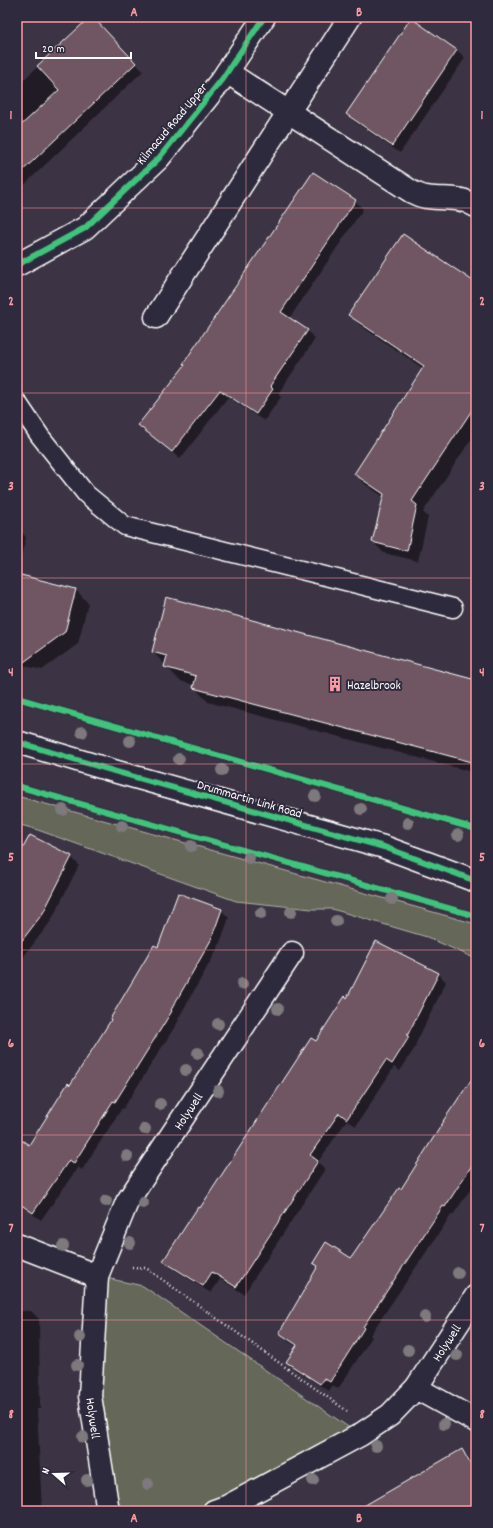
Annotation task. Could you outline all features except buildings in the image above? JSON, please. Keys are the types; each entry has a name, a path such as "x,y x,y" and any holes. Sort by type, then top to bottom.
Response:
{"street":[{"name":"Kilmacud Road Upper","path":"17,265 85,228 159,158 227,72 264,17"},
{"path":"156,317 350,17"},
{"path":"227,72 412,192 426,197 456,198 468,201 476,206"},
{"name":"Drummartin Link Road","path":"17,742 117,772 384,847 476,881"},
{"name":"Holywell","path":"108,1511 90,1396 97,1276 127,1202 292,953"},
{"path":"17,1245 97,1276"},
{"name":"Holywell","path":"224,1509 360,1435 390,1415 416,1388 476,1296"},
{"path":"416,1388 476,1421"}],"lane":[{"path":"17,402 40,436 86,494 125,526 453,608"}],"path":[{"path":"97,1276 128,1266 146,1268 349,1413"}],"green space":[{"path":"17,796 476,924 476,959 427,937 332,909 312,909 236,901 35,829 17,824"},
{"path":"97,1276 143,1286 360,1435 214,1511 108,1511 90,1396"}],"cycle path":[{"path":"17,265 85,228 159,158 223,78 264,17"},
{"path":"17,698 476,829"},
{"path":"17,742 117,772 384,847 476,881"},
{"path":"17,786 476,916"}],"place":[{"name":"Hazelbrook","path":"335,684"}]}
